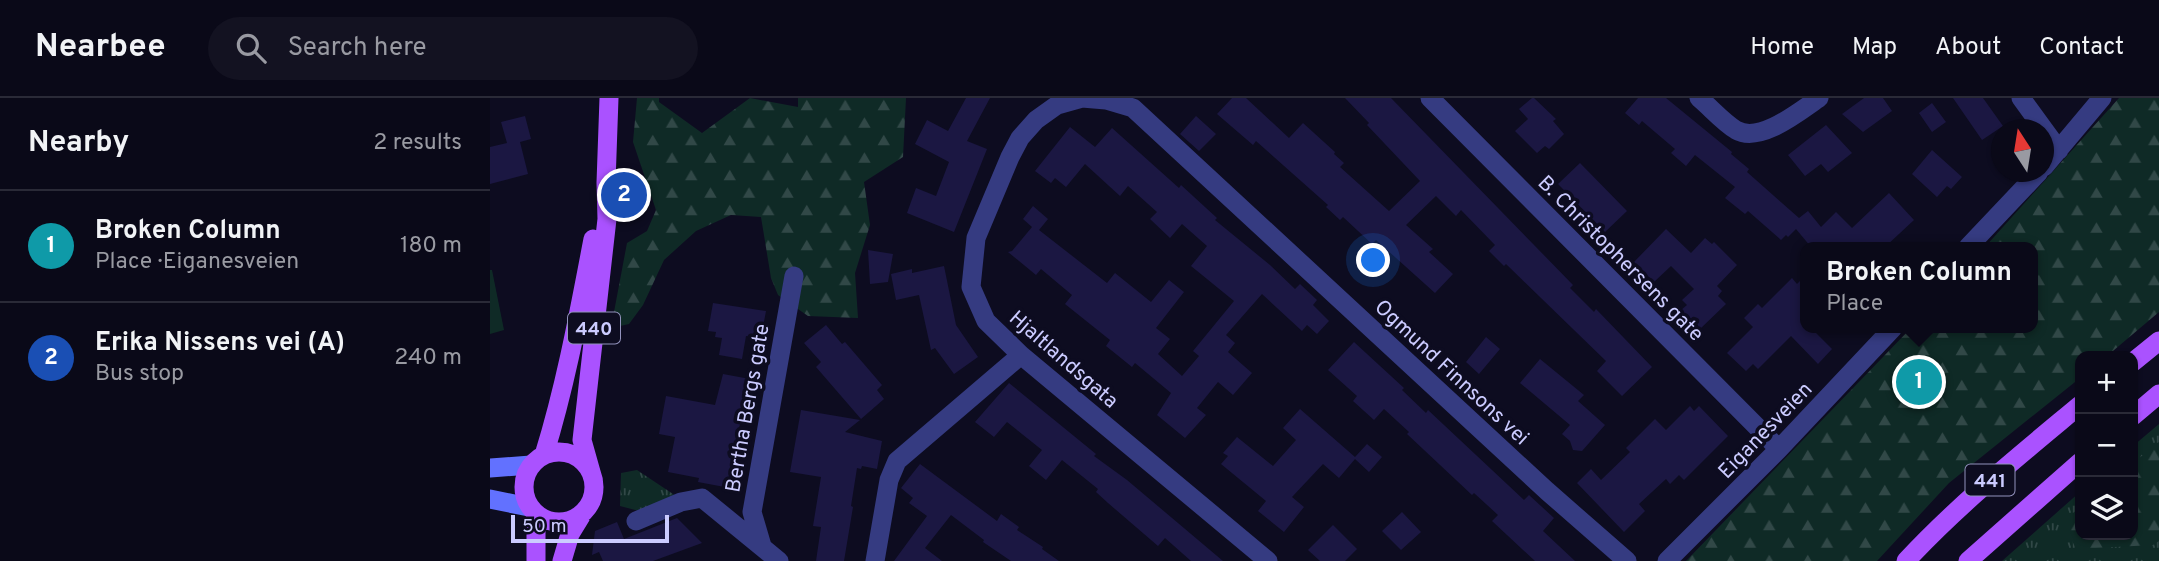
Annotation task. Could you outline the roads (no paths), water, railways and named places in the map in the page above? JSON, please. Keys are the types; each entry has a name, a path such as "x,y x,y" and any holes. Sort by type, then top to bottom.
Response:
{"main road":[{"name":"440","path":"562,561 570,534 594,496 595,483 582,440 607,219 609,98"},
{"name":"440","path":"536,561 533,511 523,488 525,475 538,460 563,389 606,183"},
{"path":"2138,358 2159,341"},
{"path":"2135,414 2159,394"},
{"name":"441","path":"1906,561 1986,484 2075,409"},
{"path":"490,468 538,460 562,452 581,459 592,472"},
{"name":"441","path":"1968,561 2075,466"},
{"path":"490,499 533,511 550,522 563,523 581,516"}],"street":[{"name":"Ogmund Finnsons vei","path":"1056,105 1082,98 1106,100 1133,108 1547,491 1627,561"},
{"name":"B. Christophersens gate","path":"1430,98 1779,449"},
{"path":"1699,98 1738,131 1759,134 1795,115 1819,98"},
{"path":"2021,98 2059,150"},
{"path":"2054,155 2102,98"},
{"name":"Hjaltlandsgata","path":"1056,105 1036,120 1020,138 976,237 971,287 986,321 1021,355 1268,561"},
{"path":"1973,242 2030,182"},
{"name":"Bertha Bergs gate","path":"762,546 752,512 794,276"},
{"name":"Eiganesveien","path":"1667,561 1779,449 1888,333"},
{"path":"876,561 889,480 897,461 1021,355"},
{"name":"Bertha Bergs gate","path":"636,522 681,502 702,499 779,561"}],"place":[{"name":"Erika Nissens vei (A)","path":"624,195"},
{"name":"Broken Column","path":"1919,382"}]}
